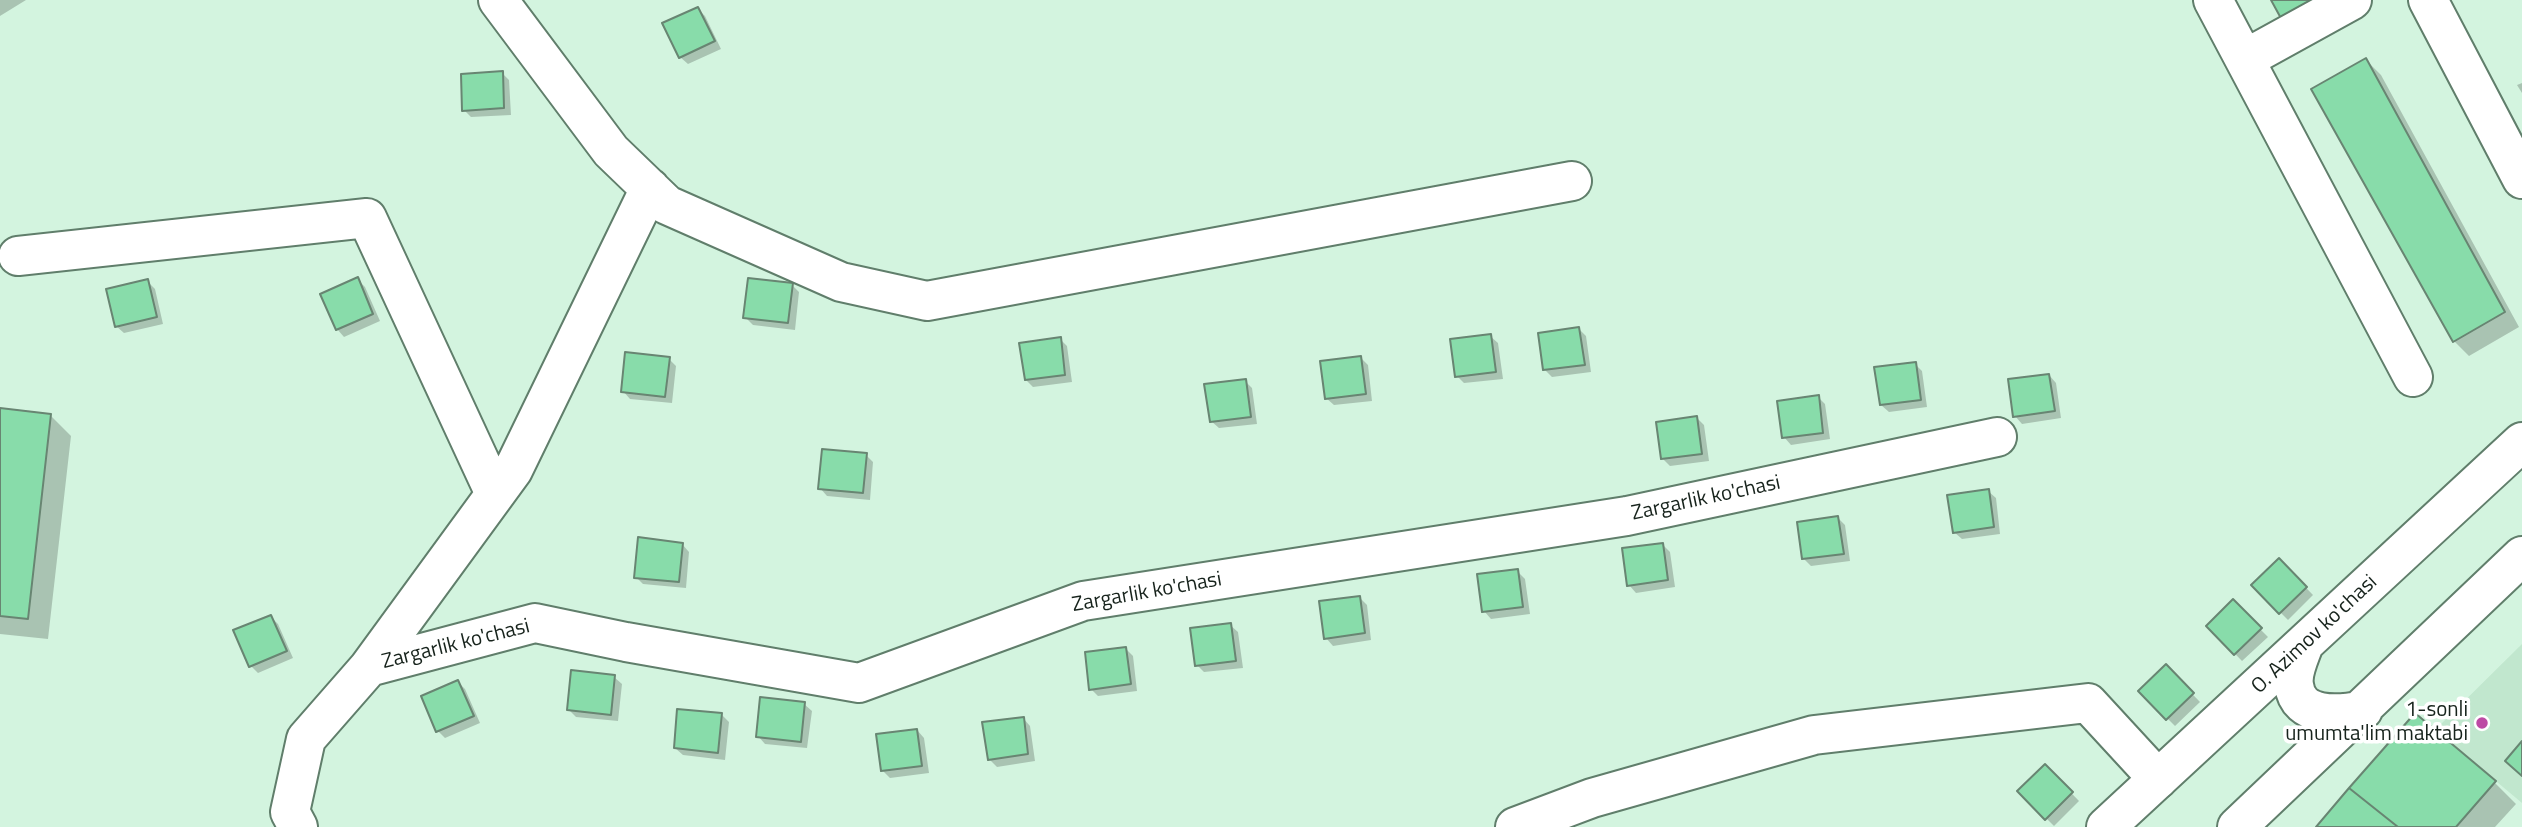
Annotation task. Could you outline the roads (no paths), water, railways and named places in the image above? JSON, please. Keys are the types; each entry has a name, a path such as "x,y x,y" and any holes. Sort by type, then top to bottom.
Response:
{"street":[{"path":"498,0 611,151 667,205 841,282 927,301 1572,181"},
{"path":"2213,0 2413,377"},
{"path":"2245,59 2352,0"},
{"path":"2428,0 2522,179"},
{"path":"369,667 513,470 650,188"},
{"path":"18,256 367,218 495,494"},
{"name":"Zargarlik ko'chasi","path":"298,827 290,812 306,739 369,667 535,623 626,642 859,683 1083,601 1627,516 1997,437"},
{"name":"O. Azimov ko'chasi","path":"2106,827 2522,442"},
{"path":"2237,827 2522,556"},
{"path":"2303,647 2294,685 2300,700 2316,712 2337,715 2362,710"},
{"path":"1515,827 1592,798 1814,736 2088,703 2158,779"}],"place":[{"name":"1-sonli umumta'lim maktabi","path":"2482,723"}]}
